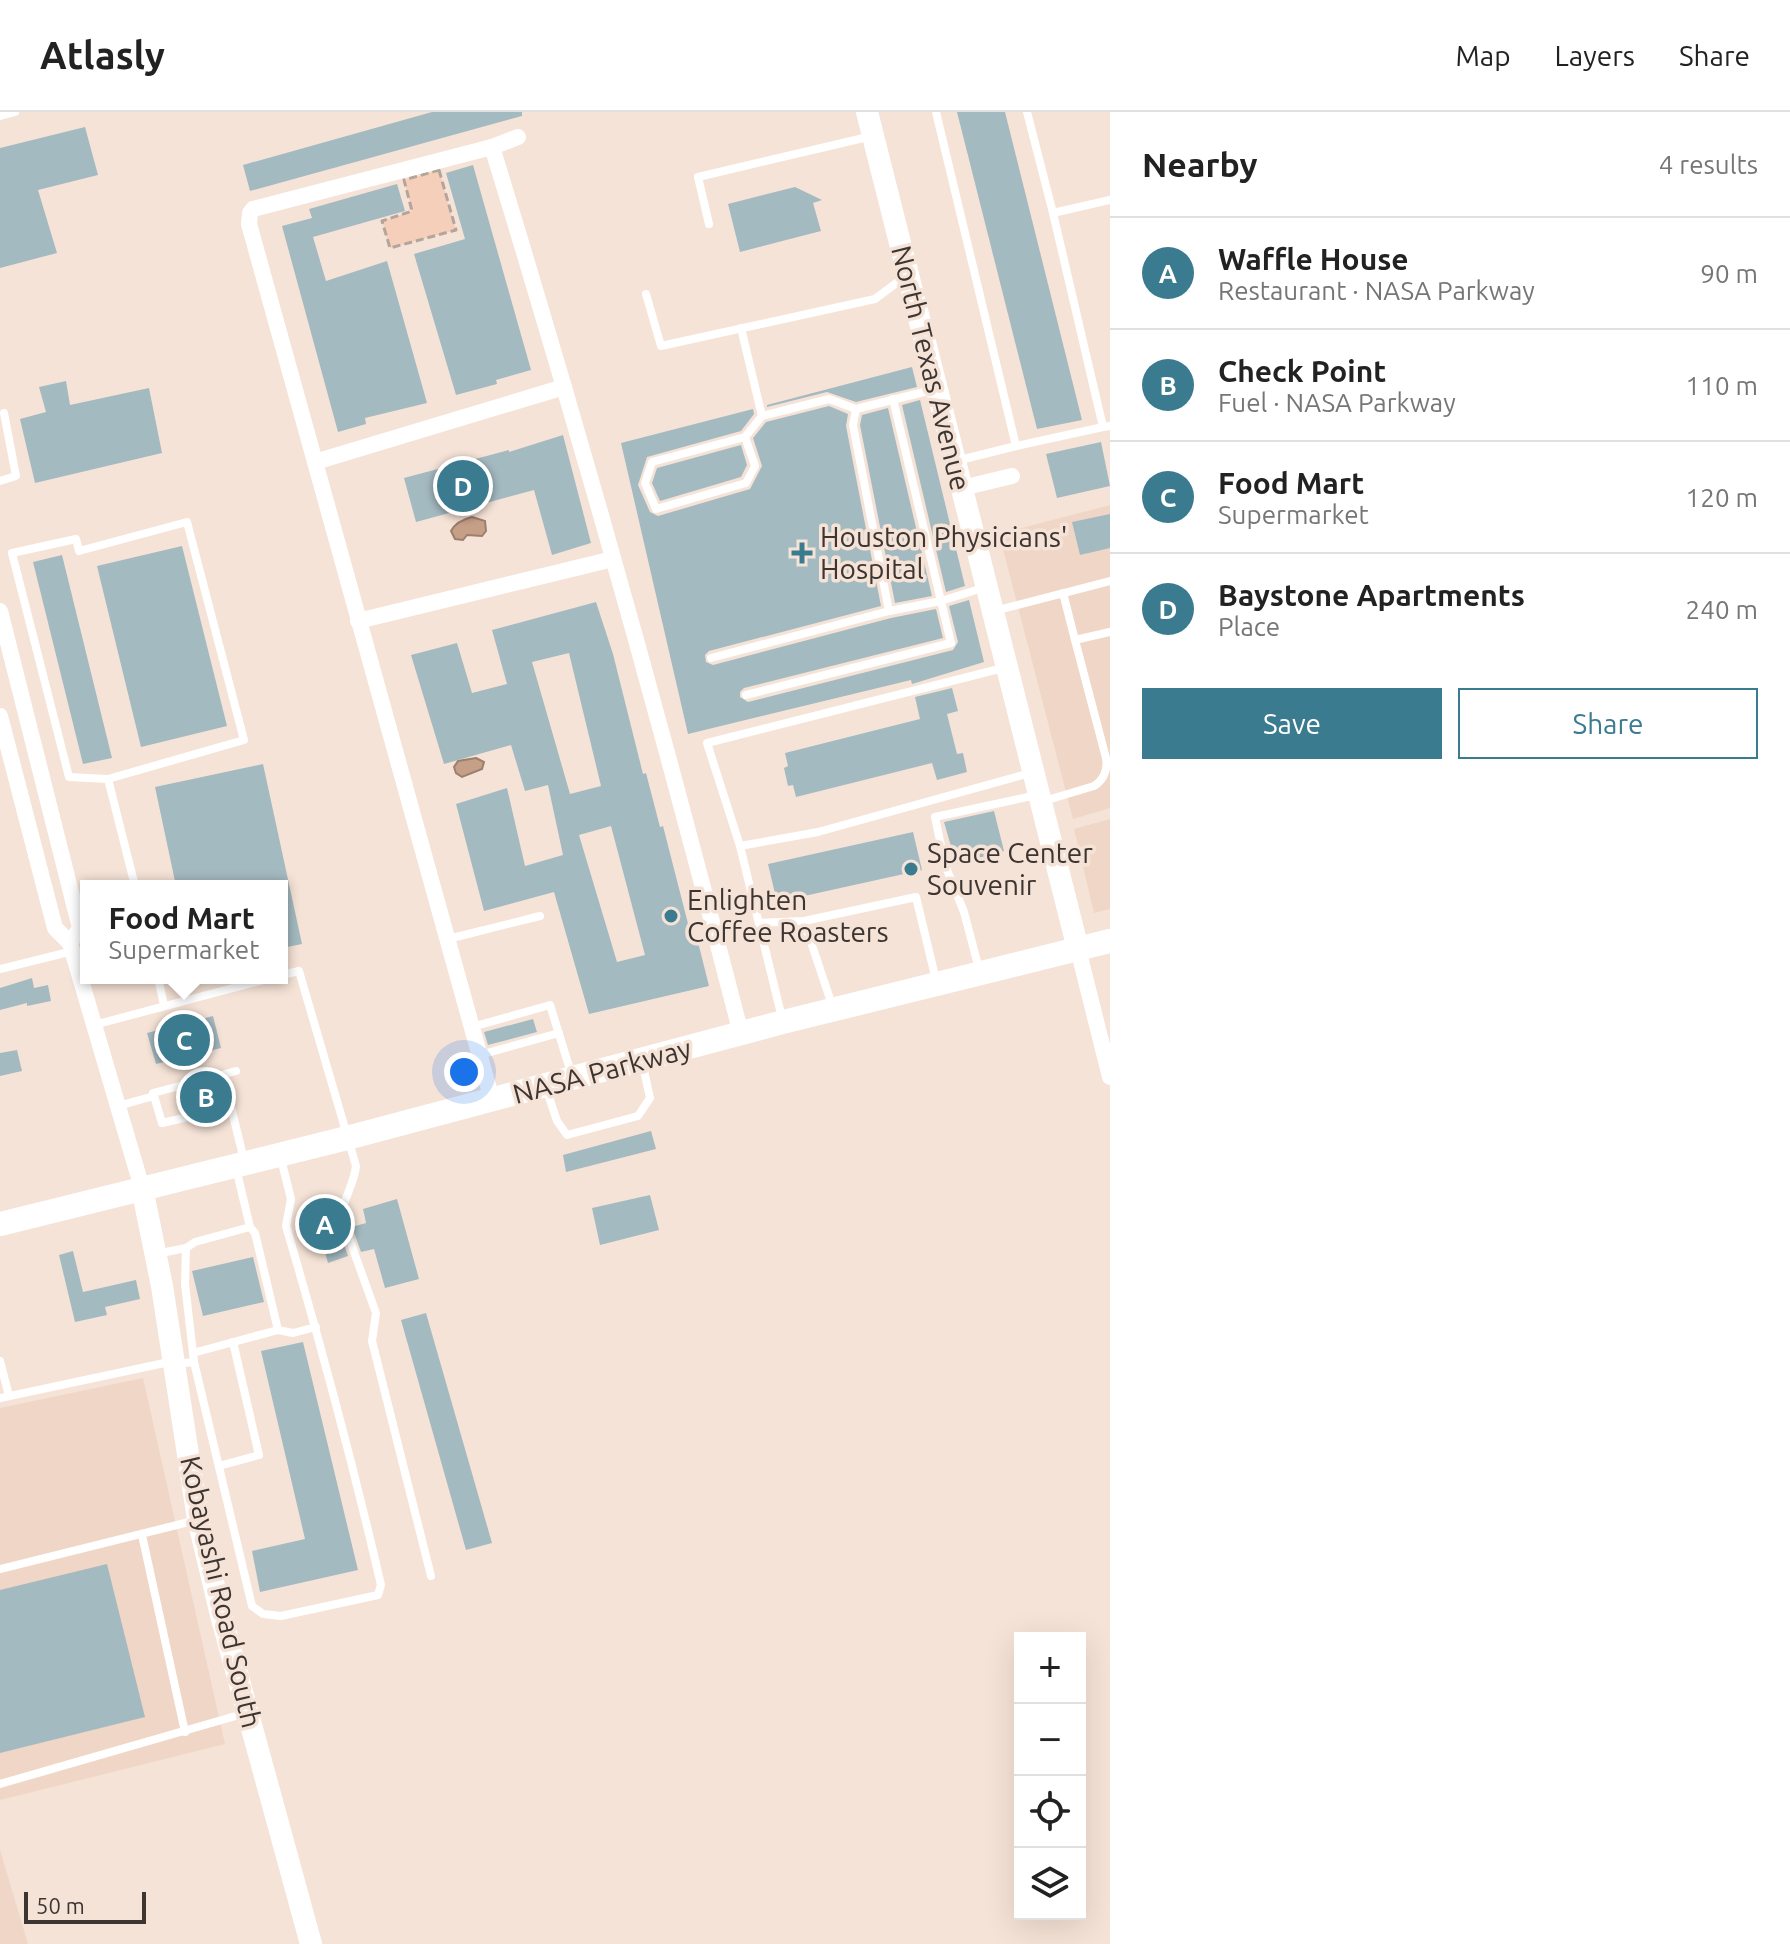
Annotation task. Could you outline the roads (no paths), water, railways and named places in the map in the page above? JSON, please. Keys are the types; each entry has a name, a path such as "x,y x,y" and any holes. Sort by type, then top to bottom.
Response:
{"main road":[{"name":"NASA Parkway","path":"0,1224 1110,941"}],"street":[{"name":"North Texas Avenue","path":"867,112 1078,949"},
{"path":"492,1100 249,224 253,209 492,147 518,137"},
{"path":"492,147 681,799 741,1034"},
{"path":"315,462 564,387"},
{"path":"962,488 1012,476"},
{"path":"358,621 613,559"},
{"path":"0,611 80,928 72,947"},
{"path":"0,716 55,928 72,947 80,975"},
{"path":"1078,949 1110,1077"},
{"path":"82,984 142,1188"},
{"name":"Kobayashi Road South","path":"142,1188 155,1254 184,1360 198,1519 247,1713 311,1944"}],"lane":[{"path":"0,116 15,112"},
{"path":"936,112 1016,446"},
{"path":"955,461 1106,426 1027,112"},
{"path":"709,224 698,177 873,136"},
{"path":"1053,213 1110,200"},
{"path":"646,294 661,346 875,299 908,275"},
{"path":"741,328 762,416"},
{"path":"745,437 755,466 746,483 656,509 645,483 652,462 745,437 762,416 829,399 856,409 937,388"},
{"path":"746,695 951,643 893,399"},
{"path":"856,409 853,425 889,611"},
{"path":"0,481 16,476 4,413"},
{"path":"187,522 244,740 108,779 69,777 12,553 76,539 79,551 187,522"},
{"path":"993,611 1110,581"},
{"path":"711,658 987,587"},
{"path":"981,973 964,912 945,865 935,817 1094,786 1106,770 1106,758 1063,593"},
{"path":"1075,640 1110,632"},
{"path":"783,1022 740,846 707,743 1007,667"},
{"path":"740,846 818,832 1033,772"},
{"path":"108,779 133,880"},
{"path":"759,923 804,921 916,897 937,984"},
{"path":"447,939 540,916"},
{"path":"804,921 834,1010"},
{"path":"0,969 72,947"},
{"path":"288,974 299,971 356,1166 354,1182 344,1200 341,1216 376,1313 372,1341 431,1576"},
{"path":"159,984 164,1005"},
{"path":"94,1025 247,984"},
{"path":"472,1027 520,1018 550,1005 573,1078"},
{"path":"480,1055 513,1042 559,1033"},
{"path":"545,1086 557,1121 567,1135 620,1122 638,1116 650,1098 642,1060"},
{"path":"236,1071 153,1093 162,1123 231,1107 250,1227 255,1233 278,1330"},
{"path":"118,1106 154,1096"},
{"path":"186,1248 184,1360 219,1466 252,1606 263,1614 281,1616 378,1595 381,1585 316,1327 286,1226 291,1199 279,1154"},
{"path":"155,1254 186,1248 195,1242 250,1227"},
{"path":"0,1361 5,1397 184,1360 278,1330 293,1333 316,1327"},
{"path":"219,1466 259,1455 233,1342"},
{"path":"0,1569 198,1519"},
{"path":"142,1535 185,1732"},
{"path":"0,1784 247,1713"}],"place":[{"name":"Baystone Apartments","path":"463,486"},
{"name":"Houston Physicians' Hospital","path":"802,553"},
{"name":"Space Center Souvenir","path":"911,869"},
{"name":"Enlighten Coffee Roasters","path":"671,916"},
{"name":"Food Mart","path":"184,1040"},
{"name":"Check Point","path":"206,1097"},
{"name":"Waffle House","path":"325,1224"}]}
